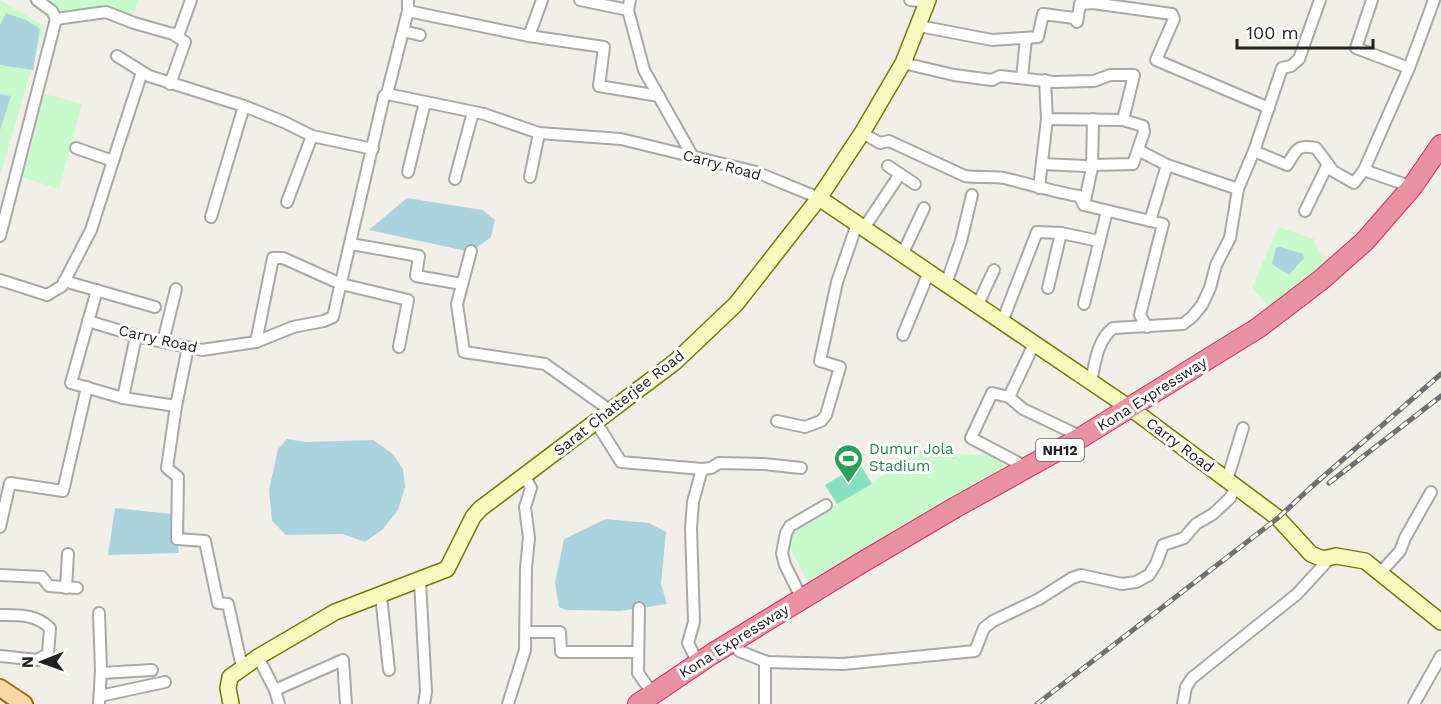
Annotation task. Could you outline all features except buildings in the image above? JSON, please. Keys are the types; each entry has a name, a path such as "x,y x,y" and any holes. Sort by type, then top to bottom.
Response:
{"highway":[{"name":"Kona Expressway","path":"650,701 676,690 1133,411 1258,328 1320,280 1365,241 1412,187 1441,145"},
{"name":"Kona Expressway","path":"650,701 698,663 956,507 1252,346 1330,288 1423,190 1441,164"}],"main road":[{"name":"Sarat Chatterjee Road","path":"231,704 228,682 230,677 258,657 335,612 447,569 473,517 480,509 675,362 736,304 819,198 862,133 903,63 928,1"},
{"name":"Carry Road","path":"819,198 1133,411 1278,518 1311,554 1323,559 1354,558 1365,561 1441,622"},
{"path":"0,688 24,704"}],"street":[{"path":"0,236 56,19 52,11 38,0"},
{"path":"173,34 179,33 191,0"},
{"path":"529,36 542,0"},
{"path":"580,0 629,5 644,70 693,157"},
{"path":"910,0 928,1"},
{"path":"1091,382 1099,349 1105,335 1113,328 1183,324 1202,305 1210,288 1216,265 1230,238 1238,189 1254,151 1282,68 1291,66 1299,59 1320,0"},
{"path":"1372,0 1356,48 1409,68"},
{"path":"919,26 992,40 1038,36 1042,14 1074,18 1077,22 1080,4 1093,3 1172,14 1174,19 1156,60 1269,108"},
{"path":"1254,151 1287,165 1295,150 1305,146 1316,148 1333,171 1354,183 1364,170 1436,5"},
{"path":"387,94 408,6 529,36 604,47 599,86 658,96"},
{"path":"56,19 106,12 173,34 185,42 170,84"},
{"path":"403,31 420,35"},
{"path":"1022,78 1026,38"},
{"path":"117,56 142,72 170,84 244,106 312,136 373,149"},
{"path":"903,63 954,75 992,80 1000,76 1054,82 1094,81 1110,75 1134,75 1124,120"},
{"path":"0,280 46,295 62,286 91,230 142,72"},
{"path":"1039,188 1047,119 1045,80"},
{"name":"Carry Road","path":"88,321 136,336 202,350 256,342 293,327 333,317 384,96 387,94 473,112 539,133 621,139 756,172 819,198"},
{"path":"408,172 424,102"},
{"path":"211,217 244,106"},
{"path":"455,179 473,112"},
{"path":"1042,164 1092,167 1133,164 1144,132 1143,126 1124,120 1047,119"},
{"path":"1084,205 1092,167 1093,119"},
{"path":"530,177 539,133"},
{"path":"862,133 880,143 889,141 965,176 976,178 988,176 1079,196 1084,205 1163,224 1140,315 1147,327"},
{"path":"287,202 312,136"},
{"path":"76,148 113,161"},
{"path":"1137,150 1167,165 1238,189"},
{"path":"1305,211 1328,164"},
{"path":"1150,221 1167,165"},
{"path":"888,166 915,183"},
{"path":"1364,170 1412,187"},
{"path":"777,421 805,427 821,422 825,415 840,367 820,361 837,282 860,226 900,174"},
{"path":"946,284 961,241 972,195"},
{"path":"902,255 924,208"},
{"path":"1084,304 1107,211"},
{"path":"1002,322 1037,232 1061,233 1099,241"},
{"path":"1048,288 1061,233"},
{"path":"351,244 418,256 416,276 462,284"},
{"path":"471,250 457,304 464,352 545,364 611,411"},
{"path":"256,342 273,258 283,258 341,284 408,300 399,347"},
{"path":"977,306 994,270"},
{"path":"903,335 928,272"},
{"path":"64,281 155,307"},
{"path":"163,342 176,289"},
{"path":"97,290 71,383 123,398 176,406"},
{"path":"123,398 136,336"},
{"path":"1009,397 1034,344"},
{"path":"188,347 167,468 178,477 177,538 205,541 218,603 228,604 242,667"},
{"path":"0,527 10,483 63,491 87,387"},
{"path":"1028,468 971,438 992,393 1009,397 1023,409 1082,437"},
{"path":"596,422 621,462 702,469 711,468 720,463 801,468"},
{"path":"740,651 765,661 843,664 975,651 984,628 993,621 1039,599 1072,578 1081,575 1122,584 1136,582 1149,575 1163,545 1184,537 1196,524 1213,514 1230,498 1243,428"},
{"path":"698,663 688,643 694,622 691,528 693,502 702,469"},
{"path":"508,704 525,650 527,632 526,568 529,538 525,507 531,488 524,475"},
{"path":"1381,572 1400,550 1431,492"},
{"path":"802,599 785,565 783,553 786,533 790,526 826,505"},
{"path":"0,575 42,577 49,586 72,588 68,554"},
{"path":"1183,704 1186,687 1192,678 1297,594 1331,557"},
{"path":"420,581 426,692 424,704"},
{"path":"381,596 389,670"},
{"path":"639,608 638,673 650,701"},
{"path":"99,613 101,673 99,700 165,682"},
{"path":"0,615 27,615 42,620 50,628 48,654 37,660 0,656"},
{"path":"527,632 560,632 561,652 638,652"},
{"path":"1414,704 1441,656"},
{"path":"258,657 275,690 279,704"},
{"path":"275,690 343,660 346,704"},
{"path":"765,661 765,704"},
{"path":"101,673 152,670"}],"green space":[{"path":"0,0 44,26 0,176"},
{"path":"37,0 139,0 132,16 106,6 58,12"},
{"path":"45,94 82,104 59,189 22,177 21,172 42,97"},
{"path":"1278,227 1314,239 1321,255 1337,265 1273,311 1252,288"},
{"path":"929,446 944,453 1006,456 1026,468 811,589 785,537"},
{"name":"Dumur Jola Stadium","path":"860,464 872,484 837,504 825,485"}],"water":[{"path":"6,13 26,20 40,29 33,70 0,65 0,25"},
{"path":"0,94 11,96 0,130"},
{"path":"407,198 482,210 495,220 491,237 471,252 369,230"},
{"path":"1280,247 1303,254 1304,258 1289,275 1272,264 1276,248"},
{"path":"287,439 306,442 373,440 393,454 403,469 405,487 398,510 382,530 365,542 343,534 286,535 272,521 269,490 278,449"},
{"path":"115,508 173,514 179,553 108,555"},
{"path":"606,519 649,523 666,532 661,584 667,604 620,611 566,610 559,607 555,583 564,539"}],"railway":[{"path":"1037,704 1278,518 1441,374"},
{"path":"1329,483 1441,396"}],"place":[{"name":"Dumur Jola Stadium","path":"848,484"}]}
